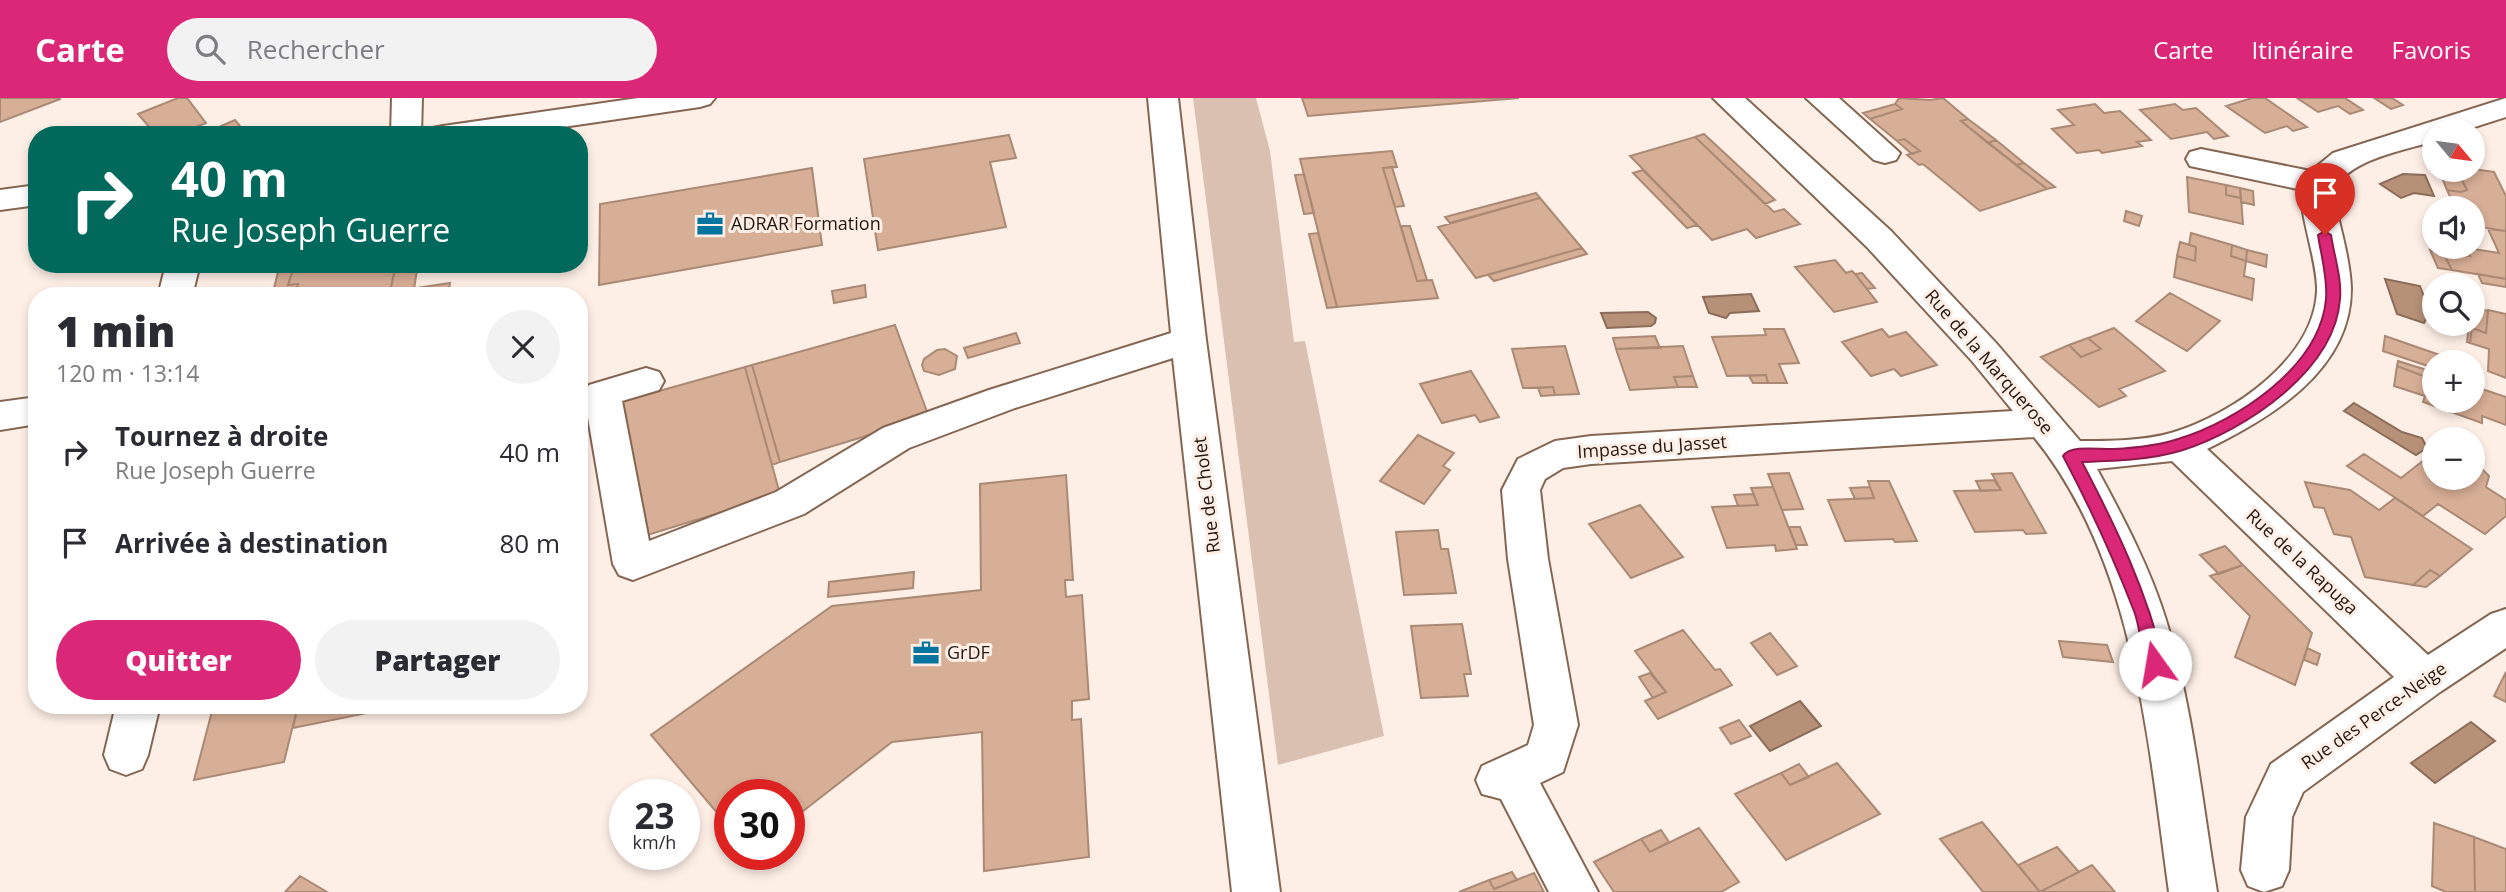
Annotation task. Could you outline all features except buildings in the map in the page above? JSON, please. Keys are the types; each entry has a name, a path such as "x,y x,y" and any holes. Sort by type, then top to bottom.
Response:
{"street":[{"path":"406,126 407,98"},
{"path":"506,126 700,98"},
{"name":"Rue de Cholet","path":"1163,98 1189,340 1256,892"},
{"name":"Rue de la Marquerose","path":"1728,98 1879,239 1984,352 2071,456 2105,520 2145,619 2165,709 2193,892"},
{"path":"1821,98 1885,153"},
{"path":"2071,456 2115,455 2179,445 2238,420 2266,401 2302,367 2326,330 2334,298 2317,194 2322,178 2343,160 2506,107"},
{"path":"2201,159 2293,176 2320,185"},
{"path":"0,200 28,196"},
{"path":"646,381 602,394 633,564 790,503 896,438 1002,399 1189,340"},
{"path":"0,416 28,411"},
{"name":"Impasse du Jasset","path":"1574,892 1504,777 1547,758 1556,725 1528,559 1521,490 1531,469 1555,455 1591,450 2042,423"},
{"name":"Rue de la Rapuga","path":"2179,445 2425,679"},
{"name":"Rue des Perce-Neige","path":"2265,870 2269,817 2287,778 2425,679 2506,626"},
{"path":"126,755 136,714"}],"shaded area":[{"path":"1193,98 1256,98 1270,151 1294,342 1305,341 1384,736 1278,765"},
{"path":"2403,174 2422,175 2422,182 2428,182 2434,196 2414,193 2401,198 2380,184"},
{"path":"2385,279 2420,286 2422,291 2422,322 2397,314"},
{"path":"1751,294 1759,311 1730,313 1726,318 1709,313 1703,297"},
{"path":"1648,312 1656,318 1651,326 1607,328 1601,313"},
{"path":"2354,403 2402,432 2422,438 2422,451 2416,455 2344,411"},
{"path":"1800,701 1821,726 1770,751 1750,726"},
{"path":"2471,722 2495,741 2435,783 2411,763"}],"place":[{"name":"ADRAR Formation","path":"710,224"},
{"name":"GrDF","path":"926,653"}],"route":[{"path":"2155,664 2145,619 2128,573 2105,520 2071,456 2115,455 2179,445 2238,420 2266,401 2302,367 2326,330 2334,298 2325,235"}]}
